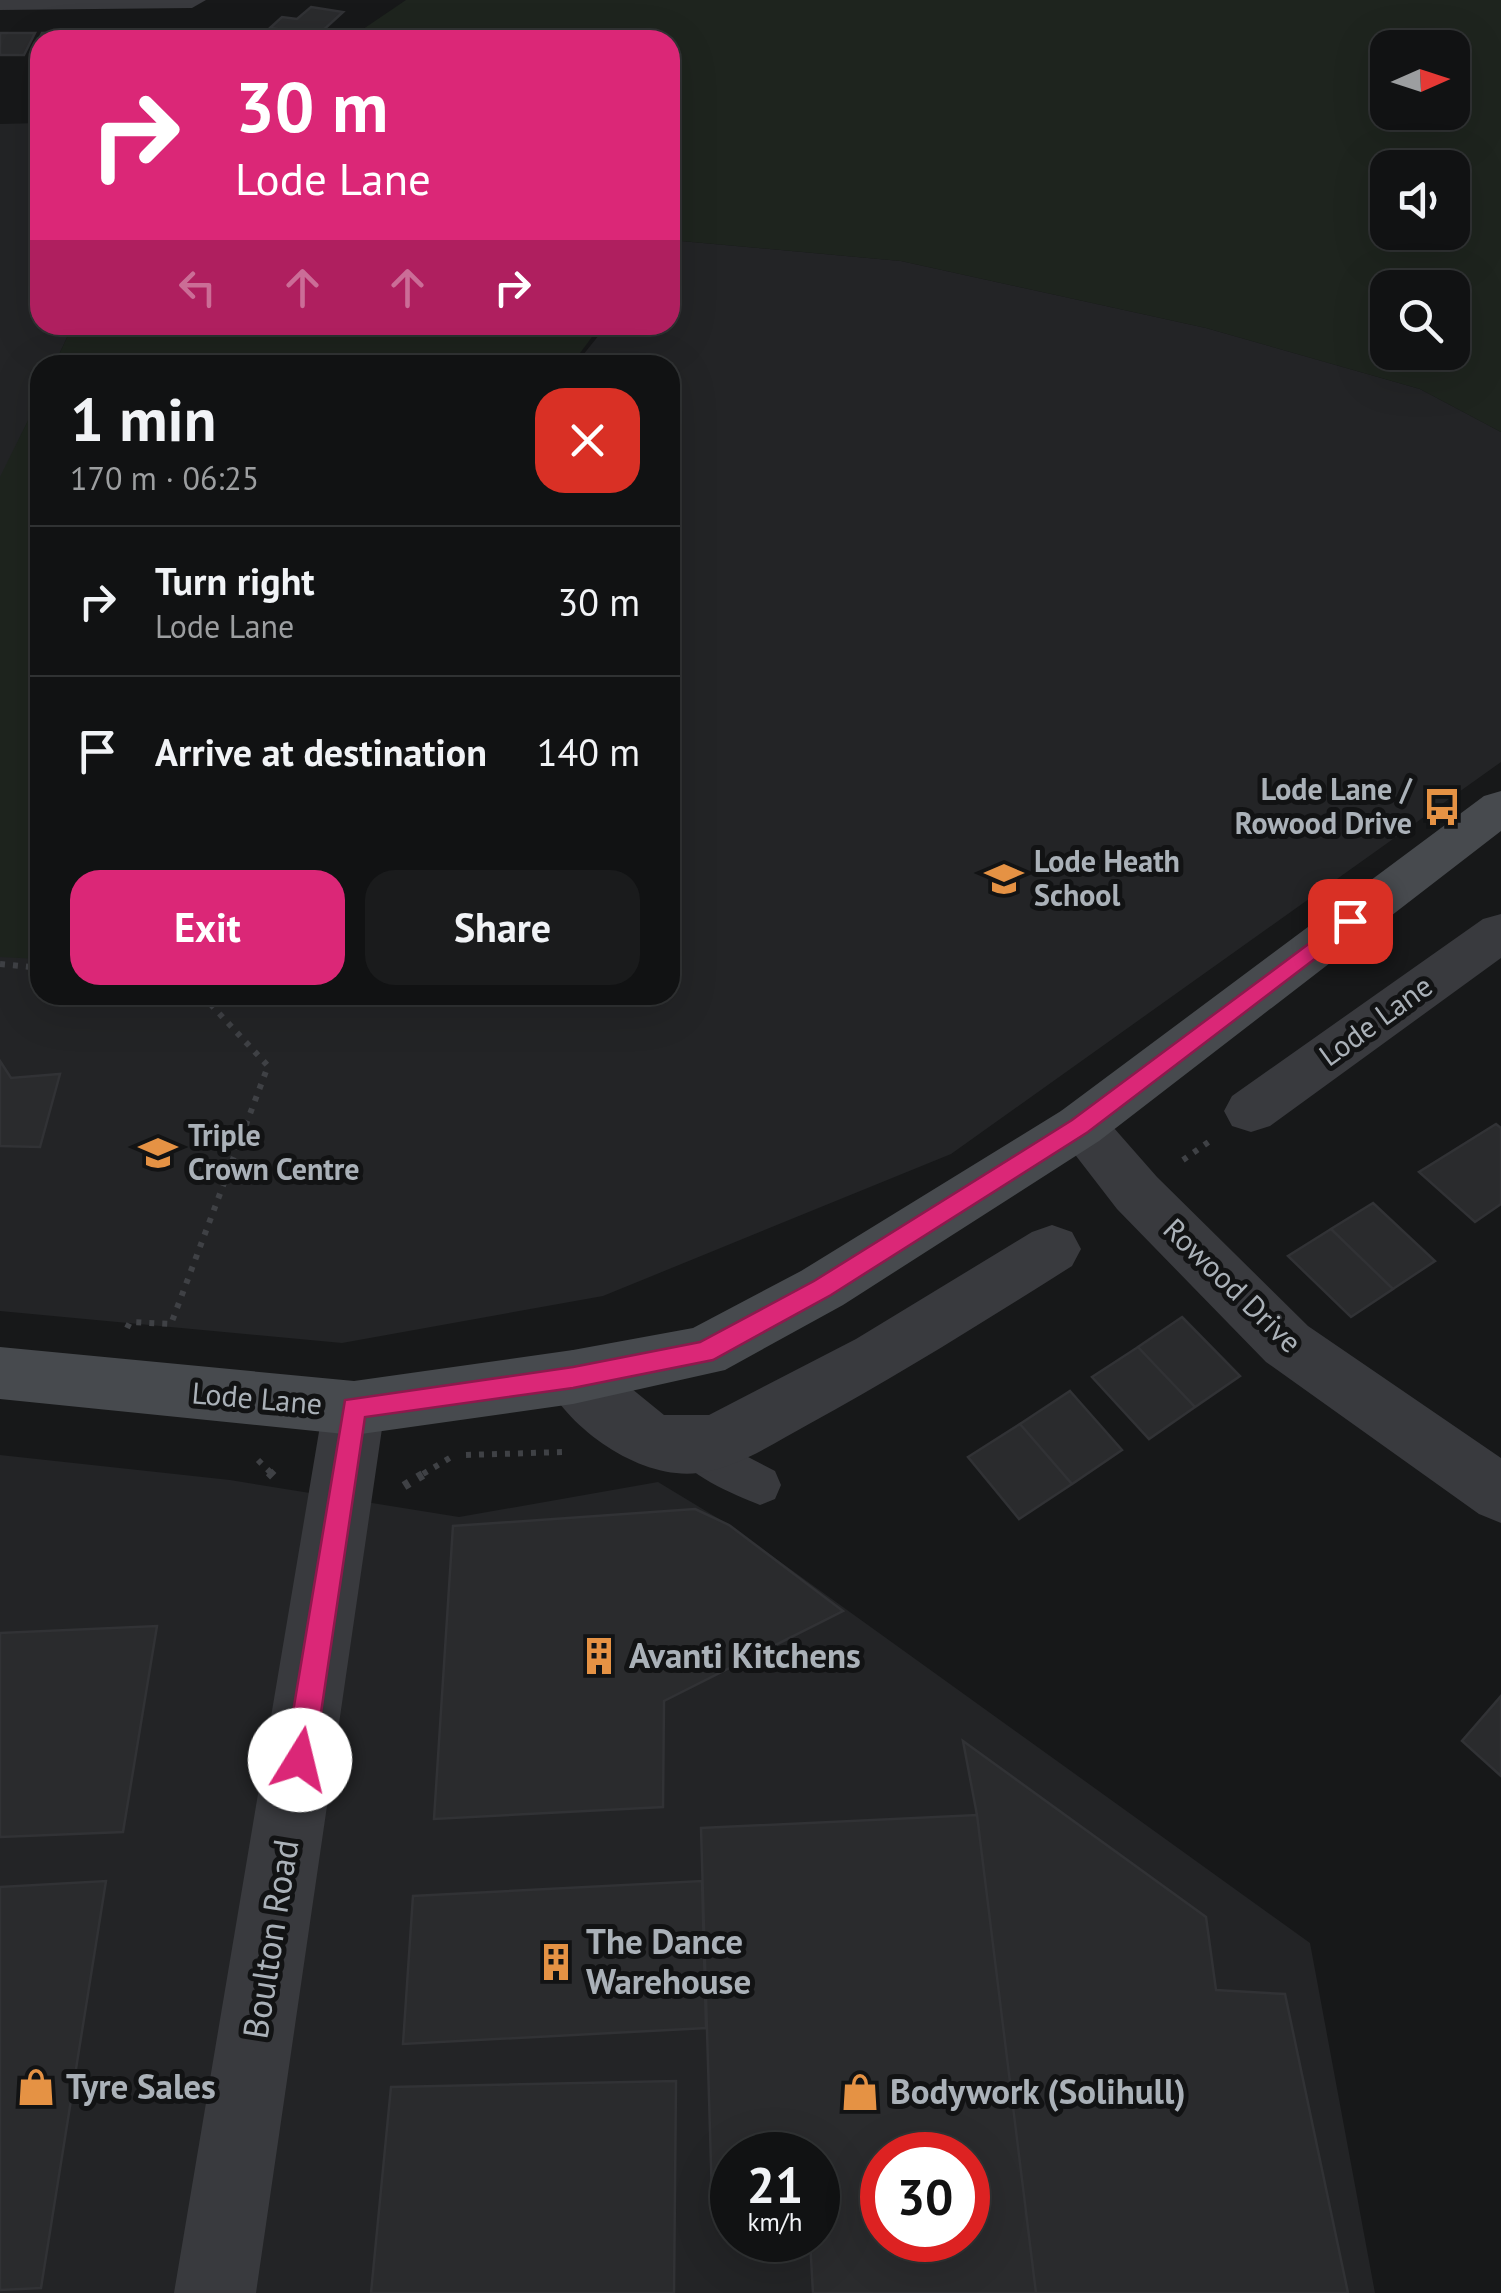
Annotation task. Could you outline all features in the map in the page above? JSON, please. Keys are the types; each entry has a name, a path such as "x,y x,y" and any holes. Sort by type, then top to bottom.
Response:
{"main road":[{"name":"Lode Lane","path":"0,1373 354,1408 573,1378 704,1352 822,1288 1080,1126 1501,807"}],"street":[{"path":"0,2 192,0"},
{"name":"Lode Lane","path":"1251,1111 1501,932"},
{"name":"Rowood Drive","path":"1080,1126 1138,1193 1287,1344 1501,1494"},
{"path":"573,1378 633,1434 694,1448 719,1442 876,1356 1052,1249"},
{"name":"Boulton Road","path":"215,2293 354,1408"}],"lane":[{"path":"694,1448 760,1486"}],"path":[{"path":"0,964 30,967"},
{"path":"104,1383 130,1322 171,1324 268,1066 211,1005"},
{"path":"1138,1193 1251,1111"},
{"path":"342,1493 395,1492 454,1455 584,1451"}],"shaded area":[{"path":"406,0 1501,0 1501,432 1420,389 1206,328 901,261 680,241 680,30 362,30"},
{"name":"Lode Heath School","path":"30,123 30,335 68,335 59,355 30,355 30,417 17,444 30,445 30,1005 680,1005 680,355 583,355 599,335 680,335 680,241 901,261 1206,328 1420,389 1501,432 1501,762 951,1154 603,1296 342,1343 0,1311 0,124"},
{"path":"68,335 594,335 578,355 59,355"},
{"path":"30,416 30,958 0,957 0,477"},
{"path":"0,1455 230,1480 459,1517 658,1482 729,1525 1310,1943 1375,2293 0,2293"}],"building":[{"path":"311,7 343,12 323,30 270,28 282,17 297,19"},
{"path":"0,33 30,33 24,55 0,55"},
{"path":"0,1061 11,1078 60,1074 40,1147 0,1146"},
{"path":"1496,1124 1501,1128 1501,1204 1475,1222 1419,1172"},
{"path":"1373,1203 1435,1261 1393,1289 1331,1229"},
{"path":"1331,1229 1393,1289 1351,1317 1288,1256"},
{"path":"1182,1317 1240,1376 1195,1407 1138,1347"},
{"path":"1138,1347 1195,1407 1149,1439 1092,1377"},
{"path":"1070,1391 1122,1450 1072,1484 1020,1424"},
{"path":"1020,1424 1072,1484 1019,1519 968,1457"},
{"name":"Avanti Kitchens","path":"695,1509 729,1525 843,1611 664,1701 663,1807 434,1819 453,1526"},
{"path":"157,1626 123,1832 0,1837 0,1633"},
{"path":"1501,1696 1501,1776 1462,1741"},
{"path":"963,1741 1206,1917 1216,1990 1285,1994 1348,2293 1036,2293 977,1815"},
{"name":"Bodywork (Solihull)","path":"977,1815 1036,2293 813,2293 811,2262 840,2262 840,2132 710,2132 701,1828"},
{"name":"Tyre Sales","path":"106,1881 41,2288 0,2290 0,1887"},
{"name":"The Dance Warehouse","path":"702,1881 706,2028 403,2044 413,1896"},
{"path":"676,2081 674,2293 371,2293 391,2087"}],"place":[{"name":"Lode Lane / Rowood Drive","path":"1442,807"},
{"name":"Lode Heath School","path":"1004,879"},
{"name":"Triple Crown Centre","path":"158,1153"},
{"name":"Avanti Kitchens","path":"599,1656"},
{"name":"The Dance Warehouse","path":"556,1962"},
{"name":"Tyre Sales","path":"36,2087"},
{"name":"Bodywork (Solihull)","path":"860,2092"}],"route":[{"path":"300,1760 354,1408 573,1378 704,1352 822,1288 1080,1126 1350,921"}]}
